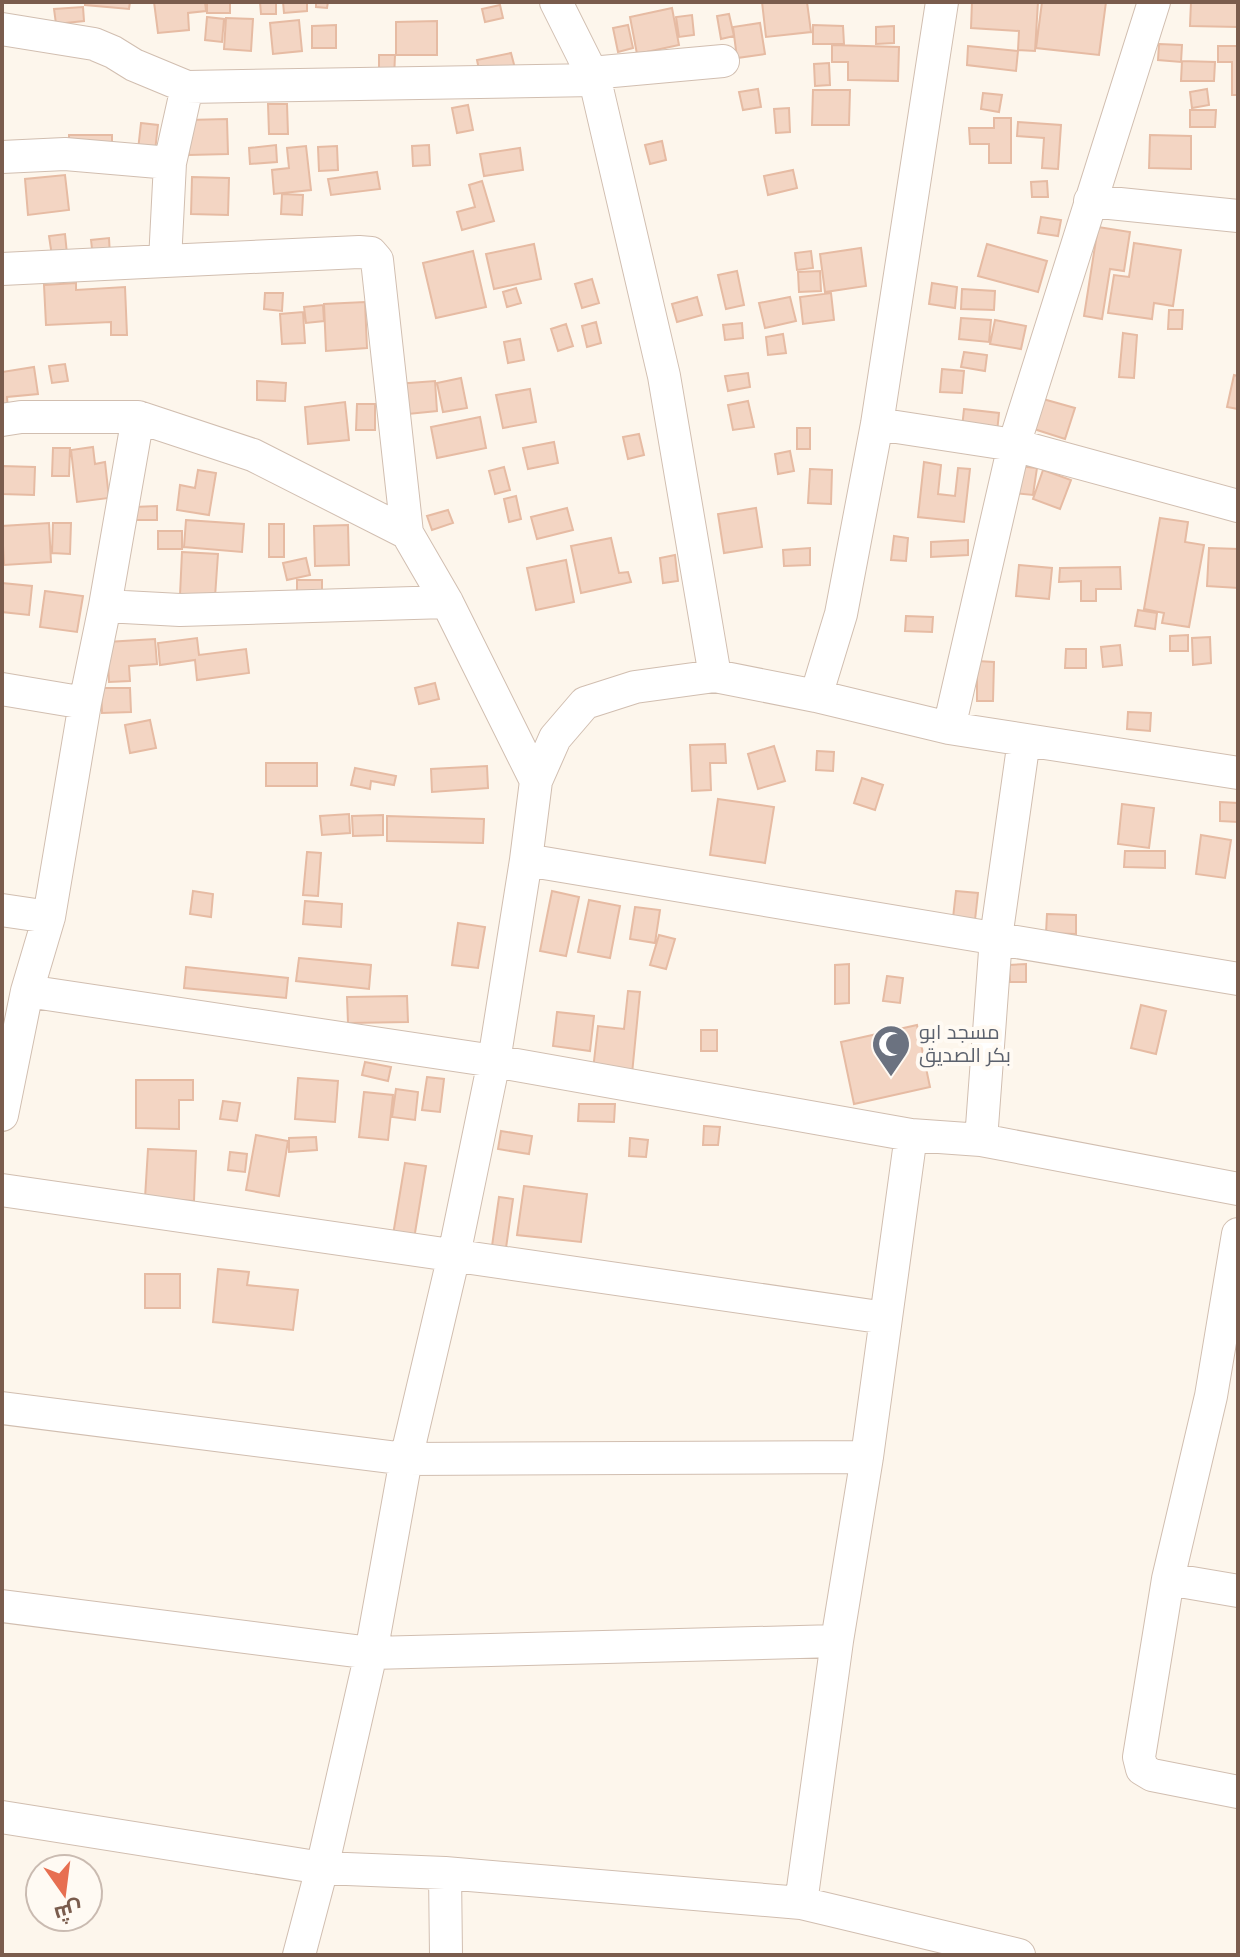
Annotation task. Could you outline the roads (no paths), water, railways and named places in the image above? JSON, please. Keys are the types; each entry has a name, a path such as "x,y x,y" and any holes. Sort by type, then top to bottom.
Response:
{"street":[{"path":"556,2 593,76 664,376 715,676"},
{"path":"816,696 841,614 877,424 942,2"},
{"path":"949,728 1014,445 1154,2"},
{"path":"2,29 94,44 187,87 593,76 723,61"},
{"path":"165,261 170,163 187,87"},
{"path":"2,157 65,154 170,163"},
{"path":"1090,201 1238,216"},
{"path":"2,269 371,253 377,260 407,533 447,602 536,781"},
{"path":"2,420 21,417 138,417 253,455 407,533"},
{"path":"2,1115 27,991 49,917 138,417"},
{"path":"877,424 1014,445 1238,506"},
{"path":"105,606 180,610 447,602"},
{"path":"299,1955 371,1653 406,1459 454,1255 494,1061 536,781 555,738 585,703 635,687 715,676 949,728 1238,773"},
{"path":"2,689 85,703"},
{"path":"981,1140 996,938 1024,740"},
{"path":"526,860 1238,979"},
{"path":"2,910 49,917"},
{"path":"27,991 494,1061 911,1135 981,1140 1238,1189"},
{"path":"801,1903 911,1135"},
{"path":"2,1190 886,1318"},
{"path":"1238,1234 1224,1398 1168,1579 1139,1757 1142,1769 1152,1775 1238,1792"},
{"path":"2,1408 406,1459 867,1457"},
{"path":"1168,1579 1238,1591"},
{"path":"2,1606 371,1653 837,1641"},
{"path":"2,1817 322,1868 445,1873 801,1903 1019,1955"},
{"path":"445,1873 446,1955"}],"place":[{"name":"مسجد ابو بكر الصديق","path":"891,1078"}]}
